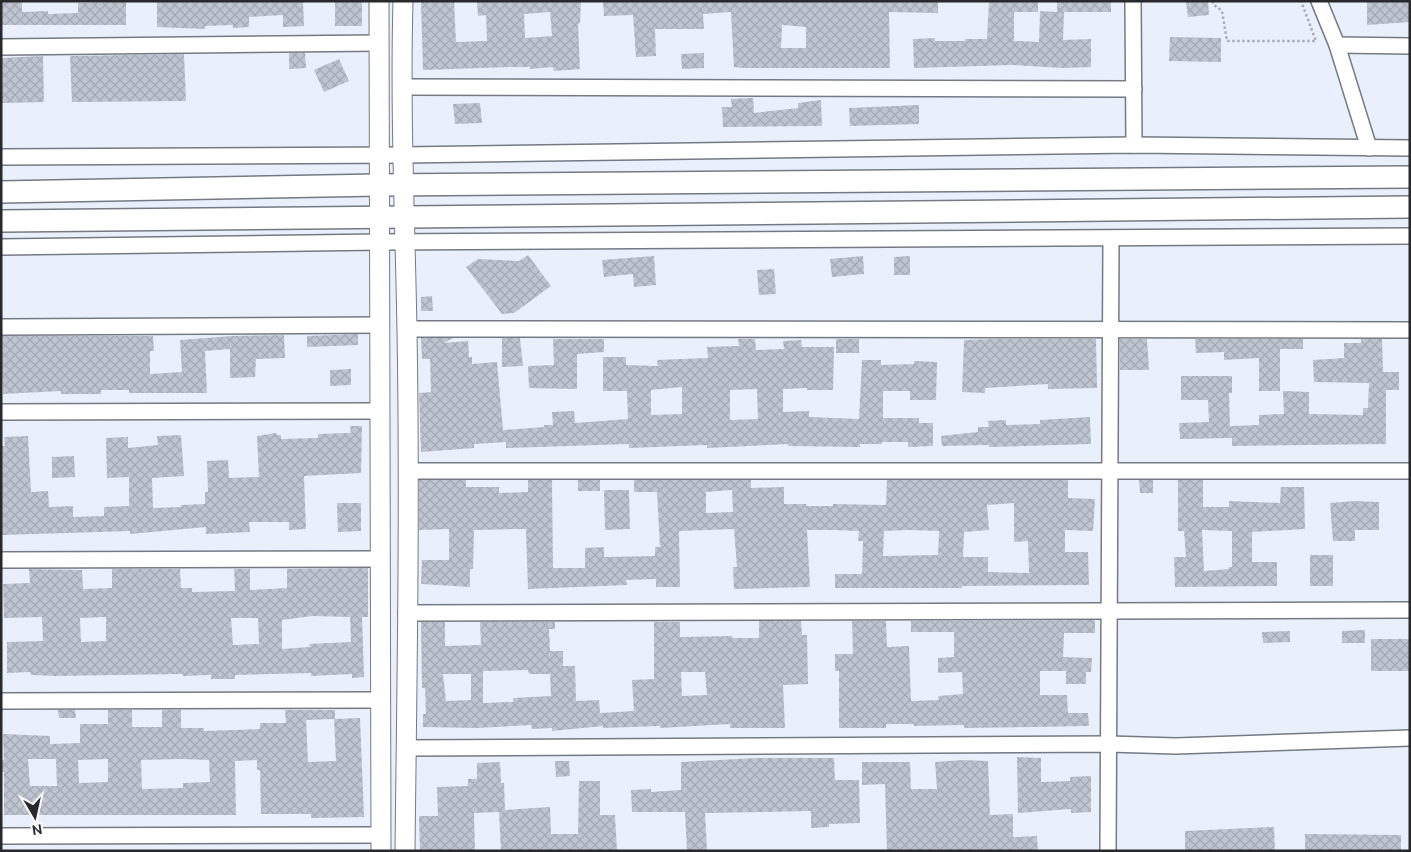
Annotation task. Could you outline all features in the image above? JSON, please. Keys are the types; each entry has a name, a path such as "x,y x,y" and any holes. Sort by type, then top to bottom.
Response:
{"main road":[{"path":"1,192 380,185 1410,177"},
{"path":"1,221 1410,207"}],"street":[{"path":"1,836 38,843 381,843 379,1"},
{"path":"403,1 401,87 407,329 405,851"},
{"path":"1133,1 1134,145"},
{"path":"1319,1 1337,46 1369,148"},
{"path":"1,47 379,43"},
{"path":"1337,46 1410,46"},
{"path":"401,87 1134,89"},
{"path":"1,157 403,155 1134,145 1410,148"},
{"path":"1,247 380,242 404,244 1410,236"},
{"path":"1108,851 1109,330 1111,239"},
{"path":"1,327 380,325"},
{"path":"407,329 1410,330"},
{"path":"1,412 380,411"},
{"path":"407,471 1410,471"},
{"path":"1,560 381,559"},
{"path":"406,613 1410,610"},
{"path":"1,701 381,700"},
{"path":"406,748 1109,744 1176,746 1410,738"}],"path":[{"path":"1213,1 1213,4 1222,11 1227,41 1316,41 1301,1"}],"building":[{"path":"1,1 22,1 22,12 48,11 48,14 78,13 78,3 126,2 126,25 1,25"},
{"path":"157,1 303,1 304,26 283,27 283,15 249,17 249,27 233,28 233,25 205,26 205,29 157,27"},
{"path":"335,1 362,1 362,26 335,26"},
{"path":"421,1 454,1 456,42 487,41 486,15 478,16 477,1 581,1 580,23 578,24 580,69 554,71 553,67 530,69 530,67 510,67 423,70","holes":["550,12 552,36 525,38 524,14"]},
{"path":"603,1 938,1 938,13 889,12 890,68 734,67 731,12 703,14 704,29 655,29 656,56 636,57 633,15 604,16","holes":["782,25 806,27 806,48 781,48"]},
{"path":"989,1 1038,1 1038,12 1014,12 1014,41 1039,42 1040,11 1057,12 1057,1 1111,1 1111,12 1064,12 1063,40 1091,39 1091,67 1063,68 1012,65 914,68 913,39 935,38 935,41 965,41 965,39 987,39"},
{"path":"1186,1 1208,1 1209,15 1188,17"},
{"path":"1367,1 1410,1 1410,22 1367,25"},
{"path":"1170,37 1221,38 1221,62 1169,61"},
{"path":"289,53 305,53 306,68 289,69"},
{"path":"704,53 704,68 682,69 681,54"},
{"path":"184,54 186,101 72,102 70,56"},
{"path":"43,56 44,102 1,103 1,58"},
{"path":"339,59 349,81 324,92 314,70"},
{"path":"753,98 754,113 798,108 798,103 821,100 822,126 723,127 722,107 732,107 731,99"},
{"path":"480,103 482,123 455,124 453,104"},
{"path":"919,105 919,124 850,126 849,108"},
{"path":"528,255 551,286 514,313 502,314 466,267 478,259 519,261"},
{"path":"654,256 656,285 634,287 633,274 604,277 602,260"},
{"path":"863,256 864,274 832,277 830,259"},
{"path":"910,256 910,275 894,275 894,257"},
{"path":"774,269 776,294 759,295 757,270"},
{"path":"432,296 433,311 421,311 421,297"},
{"path":"358,334 358,345 307,347 307,336"},
{"path":"284,335 285,358 256,359 255,377 230,378 230,349 205,351 207,393 129,393 129,390 101,390 101,394 61,394 61,391 3,394 1,336 153,336 154,351 150,351 150,374 182,372 180,340"},
{"path":"421,338 453,338 444,343 468,341 469,357 472,357 472,364 497,362 503,430 553,425 552,412 574,411 575,423 628,419 627,391 603,391 603,357 626,357 626,365 658,366 657,360 708,358 707,347 739,346 738,339 755,339 756,350 784,349 783,341 801,340 802,347 834,347 833,390 783,389 783,412 809,411 809,417 859,419 862,360 881,360 881,365 914,364 914,361 937,362 936,400 910,400 910,391 883,391 883,418 919,418 919,423 933,423 933,446 908,447 908,442 882,442 882,444 860,444 860,447 788,446 788,444 707,448 707,445 629,448 629,444 506,448 506,442 474,444 474,448 421,452 419,393 431,392 430,359 422,359","holes":["682,387 682,414 651,415 651,390","757,389 758,419 730,420 730,390"]},
{"path":"502,338 520,338 523,366 502,367"},
{"path":"553,339 604,339 604,352 577,354 577,389 529,388 528,366 554,365"},
{"path":"836,339 859,339 859,353 836,353"},
{"path":"1096,339 1097,388 1048,389 1048,384 985,388 985,393 962,392 964,340"},
{"path":"1120,339 1147,339 1149,370 1120,370"},
{"path":"1195,339 1303,339 1303,349 1280,349 1280,391 1259,391 1259,358 1224,360 1224,352 1196,353"},
{"path":"1361,339 1382,339 1383,372 1399,372 1399,390 1386,390 1386,444 1232,446 1232,438 1180,439 1179,423 1209,422 1208,400 1181,400 1181,376 1232,376 1232,393 1229,393 1230,426 1259,425 1259,415 1284,414 1283,391 1309,392 1309,414 1363,415 1363,408 1368,408 1369,383 1314,382 1313,360 1344,358 1344,343 1361,343"},
{"path":"351,369 351,385 330,386 330,370"},
{"path":"1090,417 1091,444 989,447 989,445 942,446 941,436 978,432 978,427 989,427 988,421 1006,420 1006,425 1040,424 1040,420"},
{"path":"350,426 362,426 361,473 304,476 306,529 289,530 289,522 249,522 250,532 206,534 206,527 130,534 130,531 3,535 1,533 1,446 5,446 4,437 28,436 31,492 48,491 49,507 73,506 73,517 104,516 104,507 129,506 129,477 107,478 106,438 128,437 128,448 158,445 157,436 181,435 184,476 152,478 153,508 181,507 181,505 205,504 205,492 208,492 207,461 228,460 229,478 259,477 257,436 276,433 281,435 281,439 318,438 318,434 351,433"},
{"path":"74,456 75,477 52,478 52,457"},
{"path":"419,480 466,480 466,487 499,487 499,493 528,492 528,480 552,480 553,568 585,568 585,548 604,547 604,557 655,556 655,547 660,547 657,492 634,492 634,480 751,480 751,488 784,487 784,504 806,504 806,506 833,506 833,504 886,505 887,480 1068,480 1068,498 1095,499 1093,531 1065,530 1065,552 1088,552 1089,585 835,588 835,574 862,574 863,541 858,541 859,531 807,530 810,587 734,589 733,567 737,567 734,529 679,531 680,587 656,587 656,579 626,580 627,585 528,589 526,529 474,530 473,569 470,569 470,587 421,584 422,560 449,560 449,529 419,530","holes":["732,490 733,512 706,513 706,492","1014,503 1014,542 1028,541 1029,573 988,572 988,557 963,557 964,532 989,530 987,505","884,531 939,531 938,555 883,556"]},
{"path":"578,480 600,480 600,491 578,491"},
{"path":"1139,480 1153,480 1153,493 1140,493"},
{"path":"1178,480 1203,480 1203,507 1229,507 1229,501 1280,503 1281,487 1304,487 1305,529 1252,532 1252,562 1277,562 1277,586 1175,587 1174,557 1186,557 1184,531 1178,531","holes":["1202,530 1232,531 1232,567 1229,567 1229,569 1204,571"]},
{"path":"604,490 629,490 630,529 605,530"},
{"path":"1354,501 1379,502 1379,530 1355,530 1355,541 1333,541 1330,503"},
{"path":"337,503 361,503 361,531 338,532"},
{"path":"1310,555 1333,555 1333,586 1310,586"},
{"path":"368,568 368,617 362,617 364,677 352,678 352,674 311,676 311,673 235,675 235,679 211,679 211,675 183,676 183,674 56,676 31,675 30,672 7,673 7,642 43,641 42,617 4,618 3,584 30,583 29,569 82,570 83,589 112,588 112,569 180,569 181,588 192,588 192,592 235,591 234,569 250,569 250,590 287,588 287,569","holes":["312,616 350,617 351,642 309,644 310,647 282,649 282,620","106,617 106,641 81,642 80,618","231,618 258,618 259,644 233,645"]},
{"path":"1095,620 1095,633 1064,633 1063,657 1092,658 1091,672 1086,672 1086,684 1066,684 1066,671 1040,671 1040,695 1067,695 1068,713 1088,713 1089,726 964,728 964,725 914,726 914,724 886,724 886,728 839,728 839,671 835,671 835,654 853,654 852,621 886,621 887,647 909,646 911,701 939,700 938,696 963,694 962,672 938,673 938,658 954,657 954,632 911,632 911,621"},
{"path":"759,621 801,621 802,635 807,635 808,684 783,685 785,728 730,728 730,724 660,728 660,726 603,728 603,726 552,731 552,728 532,729 531,725 477,728 423,727 423,714 426,714 425,688 422,688 421,622 445,622 445,646 481,645 480,622 555,622 555,629 549,629 550,651 563,651 563,666 575,666 576,701 599,700 600,713 634,711 632,680 654,679 654,622 680,622 680,637 732,636 732,638 759,638","holes":["528,670 529,674 550,674 551,696 513,698 513,702 483,703 483,671","681,672 705,672 707,695 682,696","443,674 471,674 471,700 446,701"]},
{"path":"1365,630 1365,643 1342,643 1342,631"},
{"path":"1290,631 1290,642 1263,643 1262,632"},
{"path":"1371,639 1410,639 1410,671 1371,671"},
{"path":"58,710 75,710 76,718 59,718"},
{"path":"108,710 132,710 132,727 162,727 162,710 181,710 181,728 204,728 204,731 260,729 260,723 286,723 285,710 335,710 335,719 360,718 364,817 311,818 311,814 261,814 260,770 257,770 257,760 235,761 236,815 4,815 4,772 1,772 1,760 4,760 3,734 50,736 50,744 80,743 80,724 108,724","holes":["334,719 336,761 308,762 306,720","28,759 56,759 57,786 30,786","108,759 108,782 79,783 78,760","141,760 209,760 210,782 183,783 183,788 142,789"]},
{"path":"1017,757 1041,758 1041,782 1070,781 1070,777 1091,776 1091,812 1071,813 1071,809 1018,813"},
{"path":"757,758 834,758 835,780 859,780 860,823 829,824 829,827 811,828 811,811 705,813 707,851 687,851 685,812 632,812 631,790 651,789 651,792 681,790 681,762"},
{"path":"555,761 569,761 570,776 556,777"},
{"path":"988,761 990,815 1013,814 1013,837 1037,836 1038,851 887,851 885,784 862,785 862,762 910,762 911,789 937,789 935,762"},
{"path":"500,762 501,783 504,783 505,810 550,807 551,834 578,834 579,781 600,781 600,815 615,815 617,851 501,851 499,812 474,813 475,851 420,851 419,816 438,816 437,787 468,786 468,779 477,779 477,763"},
{"path":"1274,827 1275,851 1185,851 1185,831"},
{"path":"1305,834 1401,835 1401,851 1305,851"}]}
